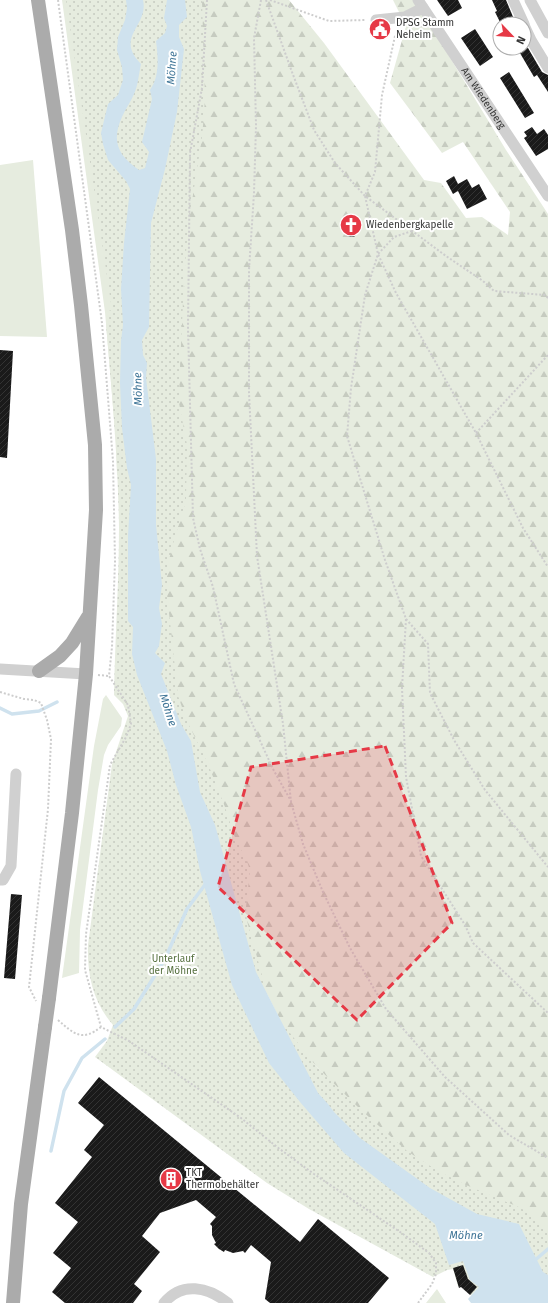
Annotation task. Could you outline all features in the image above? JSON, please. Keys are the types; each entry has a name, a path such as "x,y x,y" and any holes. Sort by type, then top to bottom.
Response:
{"main road":[{"path":"13,1303 21,1204 45,1027 45,1001 72,813 86,674 96,510 95,445 81,305 72,230 38,0"},
{"path":"39,671 72,643 90,615"}],"street":[{"path":"513,0 520,16"},
{"path":"530,0 548,33"},
{"path":"376,20 405,17 421,4"},
{"name":"Am Wiedenberg","path":"421,4 548,196"},
{"path":"532,42 548,68"},
{"path":"0,669 86,674"},
{"path":"0,880 3,880 11,866 16,774"},
{"path":"164,1303 169,1297 181,1290 193,1288 206,1290 218,1295 228,1303"}],"path":[{"path":"207,0 202,88 190,153 188,328 193,518 200,550 213,587 234,684 273,769 292,802"},
{"path":"261,0 254,38 256,126 254,193 249,270 249,393 257,556 292,802 304,844 323,892 350,948 386,1009 445,1077 509,1135 548,1158"},
{"path":"266,0 314,130 335,163 365,196 446,256 483,281 494,291 545,295 548,298"},
{"path":"270,0 329,21 376,20"},
{"path":"405,17 395,36 382,95 375,172 365,196 378,254 396,293 476,433 523,528 548,567"},
{"path":"412,231 394,237 378,254 365,296 351,388 347,436 384,560 406,619 428,644 430,693 454,740 485,790 548,867"},
{"path":"476,433 548,355"},
{"path":"406,619 402,688 406,777 421,856 465,926 473,943 548,1012"},
{"path":"109,676 128,705 131,724 126,737 110,765 86,934 85,970 101,1027 129,1041 241,1118 314,1174 429,1253 436,1263 436,1274 432,1284 418,1303"},
{"path":"0,692 41,703 51,739 48,809 29,987 35,1000 45,1001"},
{"path":"57,1019 73,1032 86,1036 101,1027"}],"highlighted area":[{"path":"385,746 452,923 357,1020 218,887 251,767"}],"green space":[{"path":"62,0 119,0 125,475 117,475 116,443 105,312"},
{"name":"Unterlauf der Möhne","path":"66,0 202,0 205,97 204,114 202,137 188,227 180,367 179,403 187,445 186,500 169,560 167,594 178,696 187,721 208,764 234,835 248,864 250,871 246,907 247,921 268,997 275,1014 316,1066 360,1109 407,1151 438,1171 466,1185 521,1208 548,1232 548,1303 477,1303 467,1290 458,1286 453,1269 447,1270 433,1277 309,1209 267,1183 95,1057 107,1041 113,1025 101,1007 93,988 90,977 88,945 112,764 128,716 123,704 114,695 119,527 116,451 106,324 109,323 108,311 112,310"},
{"path":"185,0 289,0 324,43 424,180 441,183 466,218 482,217 508,235 510,212 463,142 442,153 390,83 406,26 393,0 415,0 506,150 548,214 548,1275 430,1188 288,1036 256,972 174,707 149,327"},
{"path":"33,160 47,337 0,336 0,165"},
{"path":"106,695 122,718 121,726 108,745 104,755 98,790 80,930 79,973 62,978 94,746 103,699"},
{"path":"437,1289 446,1303 426,1303"}],"water":[{"name":"Möhne","path":"126,0 143,0 144,9 131,39 131,46 134,55 141,64 135,91 123,114 119,126 117,141 121,153 139,170 145,168 149,152 142,142 152,99 150,90 157,73 158,60 156,41 165,33 167,26 164,18 167,0 185,0 187,17 179,25 179,37 184,49 177,112 165,169 151,223 149,327 142,340 143,355 147,363 146,378 156,459 156,525 162,585 159,608 162,624 159,646 155,653 165,663 161,674 181,724 191,741 200,792 215,825 256,972 318,1093 334,1112 360,1138 430,1188 477,1214 519,1224 543,1272 548,1275 548,1303 471,1303 468,1299 479,1287 470,1280 463,1261 449,1265 435,1224 344,1153 300,1102 269,1063 232,985 200,871 191,827 176,785 167,751 137,675 132,654 133,627 128,621 128,536 131,485 127,468 122,428 120,383 123,325 121,289 130,189 126,181 108,160 101,133 108,104 118,95 123,80 122,67 117,50 118,37 125,20 127,8"}],"building":[{"path":"437,0 458,0 462,8 448,16"},
{"path":"492,0 506,0 513,16 497,16 495,12 497,11"},
{"path":"475,29 493,57 480,66 461,38"},
{"path":"532,55 542,72 548,75 548,92 537,75 534,77 522,56"},
{"path":"509,72 534,113 525,118 500,78"},
{"path":"532,127 537,134 544,129 548,135 548,149 536,156 524,138 527,136 524,132"},
{"path":"454,176 458,184 467,179 472,188 479,184 487,199 467,209 458,191 453,194 446,181"},
{"name":"Wiedenbergkapelle","path":"355,216 357,233 354,237 350,237 346,235 345,217"},
{"path":"0,350 13,351 7,458 0,457"},
{"path":"11,894 22,895 15,979 4,978"},
{"name":"TKT Thermobehälter","path":"99,1077 300,1242 318,1219 389,1278 368,1303 270,1303 265,1299 271,1262 251,1245 245,1253 243,1251 233,1253 225,1250 224,1252 219,1249 214,1244 216,1243 212,1235 212,1226 210,1224 216,1217 196,1200 160,1213 142,1236 160,1252 134,1284 142,1291 133,1303 65,1303 52,1292 71,1268 53,1253 78,1222 55,1203 92,1157 84,1150 104,1125 78,1103"},
{"path":"463,1265 468,1279 477,1287 470,1295 461,1287 459,1288 453,1268"}],"waterway":[{"path":"0,708 12,714 39,711 57,702"},
{"path":"115,1027 134,1009 165,959 187,909 207,882"},
{"path":"51,1151 64,1091 82,1058 105,1039"},
{"path":"534,1261 548,1249"}],"place":[{"name":"DPSG Stamm Neheim","path":"380,29"},
{"name":"Wiedenbergkapelle","path":"351,225"},
{"name":"TKT Thermobehälter","path":"171,1179"}]}
